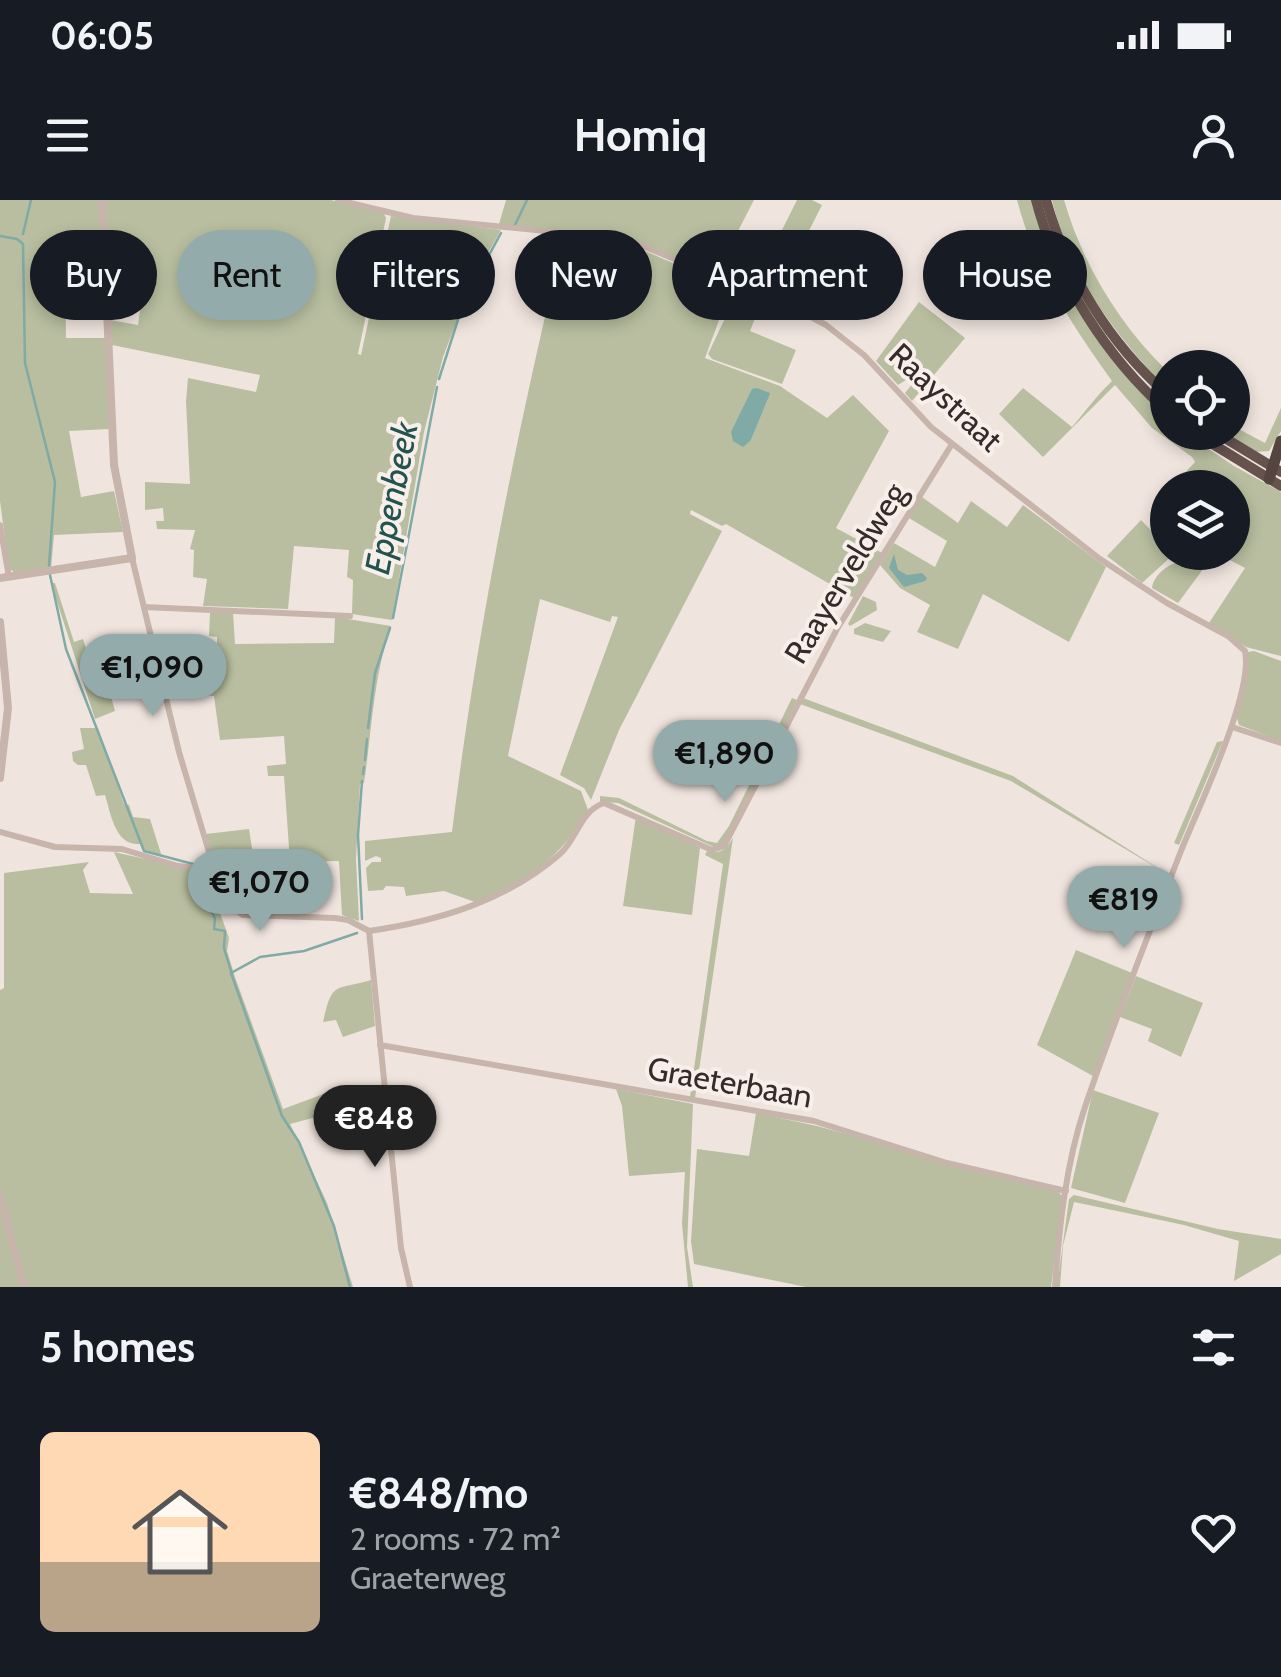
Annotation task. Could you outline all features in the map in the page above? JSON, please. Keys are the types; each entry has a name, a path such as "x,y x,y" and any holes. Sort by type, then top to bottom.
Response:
{"highway":[{"path":"1036,200 1054,253 1089,319 1122,364 1150,393"},
{"path":"1046,200 1074,273 1097,314 1150,378"},
{"path":"1277,473 1281,441"},
{"path":"1230,450 1277,473"},
{"path":"1242,450 1277,473"}],"street":[{"path":"102,200 114,464 132,558 179,752 224,902 235,912 336,918 367,929 401,1248 410,1287"},
{"name":"Raaystraat","path":"338,200 413,218 616,238 794,308 826,325 864,355 910,406 952,444 1129,580 1228,636 1245,651 1244,682 1232,727"},
{"name":"Raayerveldweg","path":"367,929 426,923 527,879 565,850 590,811 604,803 712,850 724,846 837,630 952,444"},
{"path":"0,524 4,578 132,558"},
{"path":"144,607 350,616"},
{"path":"0,622 8,708 0,778"},
{"path":"1054,1287 1066,1190 1083,1111 1232,727 1281,743"},
{"path":"0,832 55,847 122,849 178,866 213,870"},
{"name":"Graeterbaan","path":"380,1046 814,1122 948,1163 1066,1190"},
{"path":"0,1195 24,1287"}],"green space":[{"path":"0,200 99,200 101,230 30,230 30,320 66,320 66,338 105,338 109,429 69,431 81,497 114,491 123,532 54,535 51,569 15,573 9,568 0,501"},
{"path":"105,200 331,200 384,214 384,230 336,230 336,320 365,320 358,354 361,355 369,320 457,320 443,357 424,432 392,620 352,614 353,580 347,577 349,550 294,546 288,609 203,606 207,579 193,577 194,550 190,549 195,530 157,529 156,521 164,521 163,508 145,510 145,482 190,484 188,378 256,392 260,375 112,345 111,320 138,325 139,320 157,320 157,230 107,230"},
{"path":"506,200 754,200 739,230 672,230 672,256 652,249 652,230 556,230 499,224"},
{"path":"797,200 822,205 809,230 782,230"},
{"path":"1017,200 1032,200 1043,230 1027,230"},
{"path":"1052,200 1064,200 1074,230 1060,228"},
{"path":"391,216 501,230 495,241 495,230 388,230"},
{"path":"652,254 672,263 672,320 719,320 705,358 780,386 827,418 853,395 889,431 836,528 882,553 854,598 726,524 722,526 691,510 690,514 722,531 619,730 591,800 584,788 560,775 618,617 612,616 610,622 540,599 508,756 581,791 588,810 566,842 540,866 475,902 444,891 406,896 404,887 386,886 383,890 368,891 366,868 372,862 381,862 381,858 365,861 365,841 452,832 486,607 544,320 652,320","holes":["768,399 751,440 736,426 748,402"]},
{"path":"1087,260 1118,313 1150,353 1150,371 1129,347 1087,287"},
{"path":"919,302 923,305 923,320 942,320 965,338 912,401 905,393 918,377 915,374 898,385 876,361"},
{"path":"1087,314 1150,400 1150,426 1115,385 1043,457 999,414 1023,388 1072,427 1112,381 1071,320 1087,320"},
{"path":"724,320 754,320 750,331 796,350 782,384 712,359 708,354"},
{"path":"1281,408 1281,431 1269,451 1250,449 1250,435 1265,443"},
{"path":"1182,450 1210,450 1241,470 1187,470 1195,462"},
{"path":"1250,475 1281,492 1281,656 1246,647 1209,623 1244,570 1250,570"},
{"path":"922,497 958,523 971,501 1007,527 1023,505 1106,567 1069,642 983,594 958,649 917,632 930,605 900,588 880,565 894,543 935,567 947,541 909,518"},
{"path":"1141,520 1150,529 1150,570 1156,570 1142,583 1107,556"},
{"path":"1202,570 1178,603 1152,588 1160,573"},
{"path":"51,583 55,583 74,642 83,639 97,696 110,693 115,711 95,719"},
{"path":"863,596 876,602 877,610 850,626 848,624"},
{"path":"210,613 233,613 235,644 334,643 335,617 391,626 377,685 364,783 360,784 356,859 359,921 342,915 339,861 290,862 284,776 268,776 267,766 286,764 284,736 220,740 214,696 203,695 203,679 210,678 207,652 217,652 217,637 209,636"},
{"path":"865,623 891,631 883,642 854,634 854,629"},
{"path":"1248,652 1281,661 1281,741 1239,725"},
{"path":"792,698 797,700 723,845 716,848 618,803 600,802 600,796 619,798 717,843"},
{"path":"803,698 1013,776 1169,875 1011,781 800,704"},
{"path":"80,728 98,728 124,804 129,805 133,817 150,819 162,857 125,840 112,819 105,795 96,796 86,765 73,761 72,752 84,749"},
{"path":"1223,741 1179,845 1174,843 1217,742"},
{"path":"636,816 700,848 692,915 623,906"},
{"path":"249,829 262,913 247,911 227,897 216,875 206,834"},
{"path":"733,838 695,1098 690,1097 723,864 705,855 707,851 723,850"},
{"path":"114,852 204,872 209,877 201,888 205,895 214,896 229,938 227,951 235,977 283,1109 329,1092 333,1104 383,1092 384,1099 290,1124 327,1203 353,1287 0,1287 4,873 89,862 83,870 90,893 133,894"},
{"path":"1076,950 1132,973 1093,1076 1037,1045"},
{"path":"1136,976 1203,1003 1181,1057 1148,1041 1152,1029 1120,1017"},
{"path":"371,980 375,1026 343,1037 336,1020 323,1022 337,989"},
{"path":"616,1089 693,1104 687,1247 693,1287 688,1287 682,1224 685,1172 629,1176 622,1106"},
{"path":"1093,1090 1159,1113 1125,1203 1071,1188"},
{"path":"756,1113 1059,1192 1063,1198 1051,1287 806,1287 694,1264 691,1241 697,1149 749,1156"},
{"path":"1074,1195 1218,1229 1281,1239 1281,1254 1234,1281 1239,1241 1074,1202 1057,1287 1069,1199"}],"water":[{"path":"752,389 770,393 751,440 743,447 733,441 731,432"},
{"path":"894,554 898,570 907,575 922,573 925,581 904,587 889,568"}],"waterway":[{"path":"23,234 31,200"},
{"name":"Eppenbeek","path":"515,225 527,200"},
{"name":"Eppenbeek","path":"439,379 464,301 501,233"},
{"path":"0,236 23,244 25,363 55,482 49,566"},
{"name":"Eppenbeek","path":"393,618 437,387"},
{"path":"50,575 66,649 144,851 193,864"},
{"name":"Eppenbeek","path":"368,728 375,673 390,628"},
{"name":"Eppenbeek","path":"365,760 367,739"},
{"name":"Eppenbeek","path":"363,774 364,767"},
{"name":"Eppenbeek","path":"362,781 358,835 362,919"},
{"path":"195,872 206,899 214,899 214,929 225,931 224,948 231,971"},
{"name":"Eppenbeek","path":"350,1287 334,1226 299,1142 282,1116 231,973 260,957 304,951 357,933"}]}
